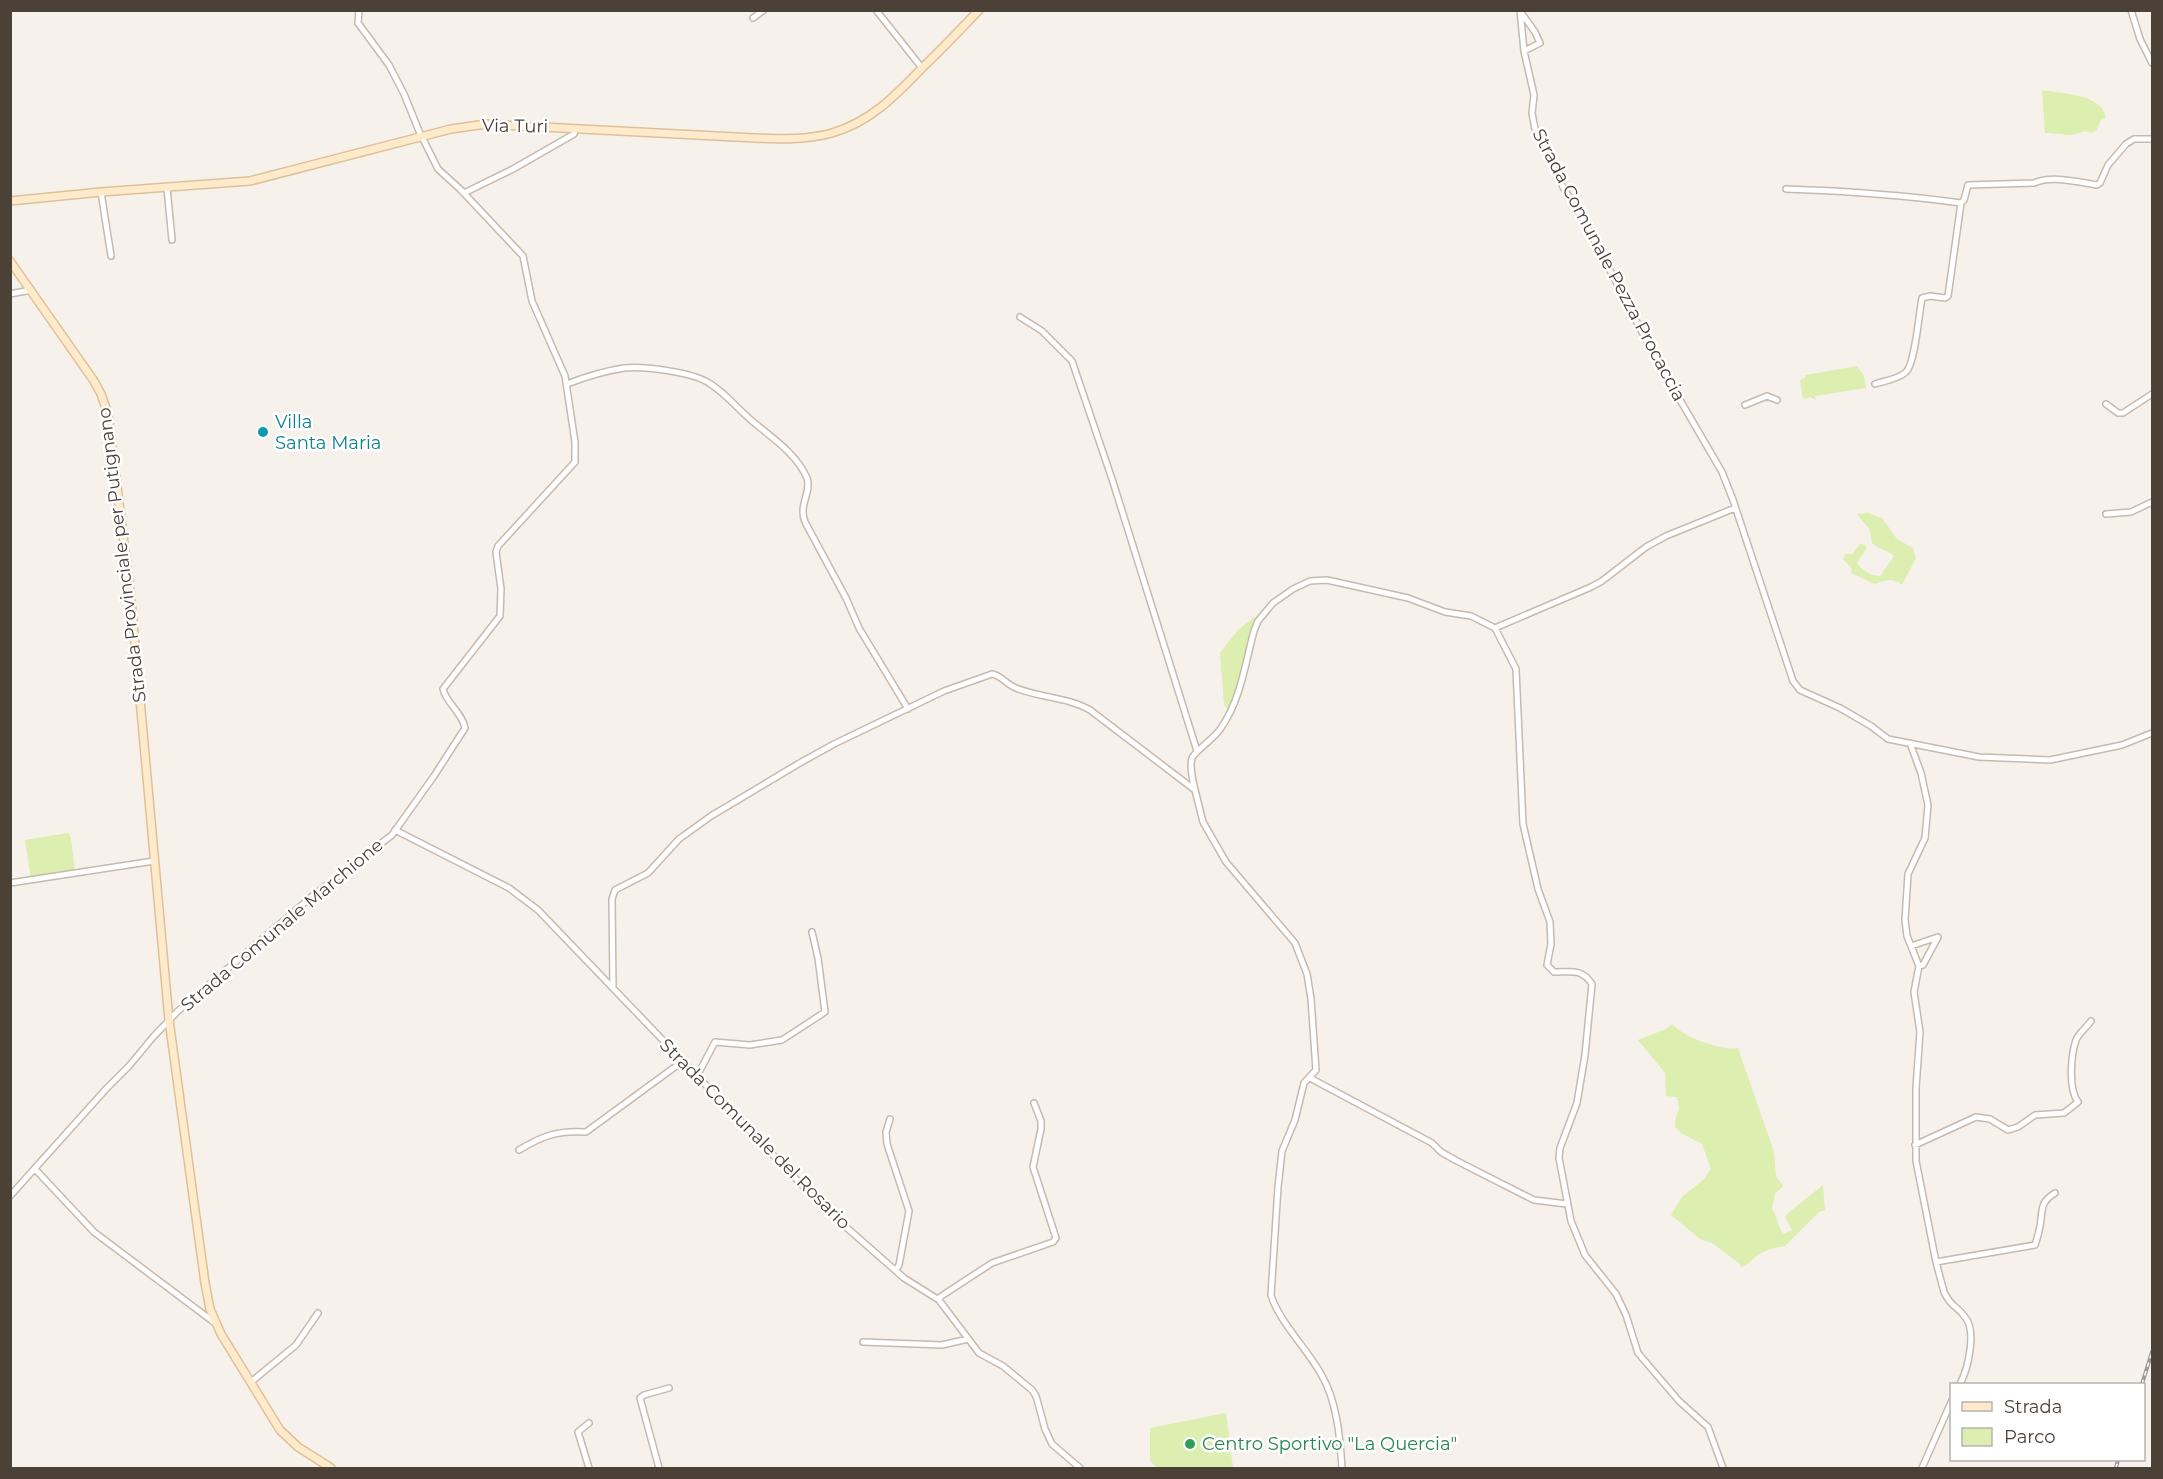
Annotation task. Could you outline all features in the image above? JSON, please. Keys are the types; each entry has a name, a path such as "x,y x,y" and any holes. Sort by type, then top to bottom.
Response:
{"main road":[{"name":"Via Turi","path":"11,201 265,179 422,137 486,124 780,139 816,136 840,130 869,117 890,101 979,10"},
{"name":"Strada Provinciale per Putignano","path":"10,261 94,381 108,414 131,600 169,1020 206,1290 215,1323 286,1438 331,1468"}],"street":[{"path":"359,10 358,23 389,65 440,173 464,194 523,256 532,301 567,384 596,374 628,368 676,372 693,376 716,388 791,454 808,482 802,510 805,522 846,598 856,622 908,709"},
{"path":"753,18 764,10"},
{"path":"876,10 922,68"},
{"path":"2131,10 2140,39 2152,63"},
{"path":"1520,11 1540,43 1524,51"},
{"name":"Strada Comunale Pezza Procaccia","path":"1520,11 1524,51 1534,95 1532,112 1535,129 1563,187 1586,224 1655,357 1722,472 1791,674 1800,690 1840,708 1888,739 1978,758 2050,760 2122,745 2152,733"},
{"path":"464,194 574,134 576,128"},
{"path":"1875,384 1902,375 1909,369 1922,298 1948,296 1961,203 1968,185 2034,183 2040,180 2051,180 2097,185 2108,165 2126,144 2134,140 2152,139"},
{"path":"167,188 172,240"},
{"path":"1786,189 1937,198 1961,203"},
{"path":"101,192 111,256"},
{"path":"10,294 31,291"},
{"path":"1020,317 1042,331 1072,361 1113,482 1197,751"},
{"path":"1918,323 1927,326"},
{"name":"Strada Comunale Marchione","path":"10,1196 169,1020 286,918 344,870 380,845 395,830 434,776 465,728 463,720 445,696 443,689 500,616 501,589 496,552 498,546 575,462 575,442 567,384"},
{"path":"2106,404 2118,413 2123,413 2152,394"},
{"path":"1745,405 1767,396 1777,400"},
{"path":"2106,514 2131,512 2152,502"},
{"path":"1495,628 1591,587 1646,547 1735,508"},
{"path":"1342,1468 1340,1439 1329,1392 1321,1373 1271,1295 1282,1151 1295,1120 1304,1083 1316,1070 1317,1060 1307,974 1295,943 1226,862 1203,822 1195,790 1192,758 1221,729 1232,709 1258,621 1273,603 1303,584 1327,580 1386,592 1445,612 1471,616 1495,628 1516,669 1523,824 1538,889 1550,922 1551,944 1547,965 1554,972 1580,972 1586,975 1592,984 1585,1055 1577,1103 1560,1148 1559,1158 1570,1221 1585,1255 1616,1294 1626,1315 1638,1353 1679,1401 1708,1427 1723,1468"},
{"path":"614,988 612,899 615,890 648,873 679,840 719,811 823,750 952,688 985,675 997,675 1014,688 1072,702 1090,710 1195,790"},
{"path":"1910,743 1921,773 1928,805 1925,838 1908,874 1905,920 1911,946 1919,966 1914,992 1920,1032 1915,1145 1922,1196 1936,1262 1950,1304 1964,1315 1970,1325 1966,1371 1960,1383"},
{"name":"Strada Comunale del Rosario","path":"395,830 509,888 538,910 822,1206 904,1278 939,1300 982,1355 1003,1366 1032,1390 1052,1444 1080,1468"},
{"path":"10,883 154,861"},
{"path":"697,1076 715,1042 750,1044 782,1040 825,1011 812,932"},
{"path":"1911,946 1938,937 1923,965 1919,966"},
{"path":"1915,1145 1976,1117 1990,1119 2008,1130 2018,1127 2036,1115 2064,1113 2078,1102 2075,1097 2071,1068 2077,1039 2091,1021"},
{"path":"519,1150 543,1136 573,1131 586,1132 683,1062"},
{"path":"1310,1078 1432,1143 1441,1152 1457,1161 1534,1200 1567,1204"},
{"path":"939,1300 940,1297 986,1266 1053,1242 1056,1238 1033,1167 1041,1129 1041,1121 1034,1103"},
{"path":"890,1119 886,1139 891,1163 909,1211 899,1265 896,1270"},
{"path":"35,1169 94,1232 215,1323"},
{"path":"1936,1262 2035,1245 2041,1223 2040,1212 2047,1198 2055,1193"},
{"path":"251,1382 296,1345 318,1313"},
{"path":"863,1342 942,1345 968,1339"},
{"path":"659,1468 640,1398 669,1388"},
{"path":"1922,1468 1950,1405"},
{"path":"589,1423 579,1432 590,1468"}],"green space":[{"path":"2042,90 2089,99 2103,110 2106,118 2101,120 2096,131 2091,133 2071,135 2045,133"},
{"path":"1857,366 1864,376 1866,388 1815,396 1816,400 1810,397 1803,399 1800,381 1805,378 1805,375"},
{"path":"1868,513 1882,518 1897,539 1913,548 1916,558 1902,585 1892,580 1875,584 1851,573 1852,569 1843,559 1845,554 1852,554 1860,544 1865,545 1867,548 1857,563 1868,573 1879,576 1883,575 1882,573 1894,556 1872,543 1870,530 1857,514"},
{"path":"1254,617 1258,622 1236,699 1229,712 1224,704 1220,653 1238,630"},
{"path":"68,833 71,838 75,872 31,879 25,840"},
{"path":"1672,1024 1685,1034 1703,1042 1738,1048 1774,1152 1776,1176 1783,1186 1775,1194 1772,1209 1784,1234 1792,1230 1785,1217 1788,1213 1823,1185 1825,1210 1819,1212 1784,1247 1763,1252 1741,1267 1712,1243 1700,1239 1671,1215 1682,1197 1703,1180 1711,1169 1702,1144 1681,1133 1675,1127 1679,1109 1677,1097 1666,1096 1665,1073 1638,1040 1666,1029"},
{"name":"Centro Sportivo \"La Quercia\"","path":"1226,1413 1233,1468 1156,1468 1150,1460 1150,1428"}],"railway":[{"path":"2142,1383 2152,1352"},
{"path":"2116,1468 2118,1461"}],"place":[{"name":"Villa Santa Maria","path":"263,432"},
{"name":"Centro Sportivo \"La Quercia\"","path":"1190,1444"}]}
